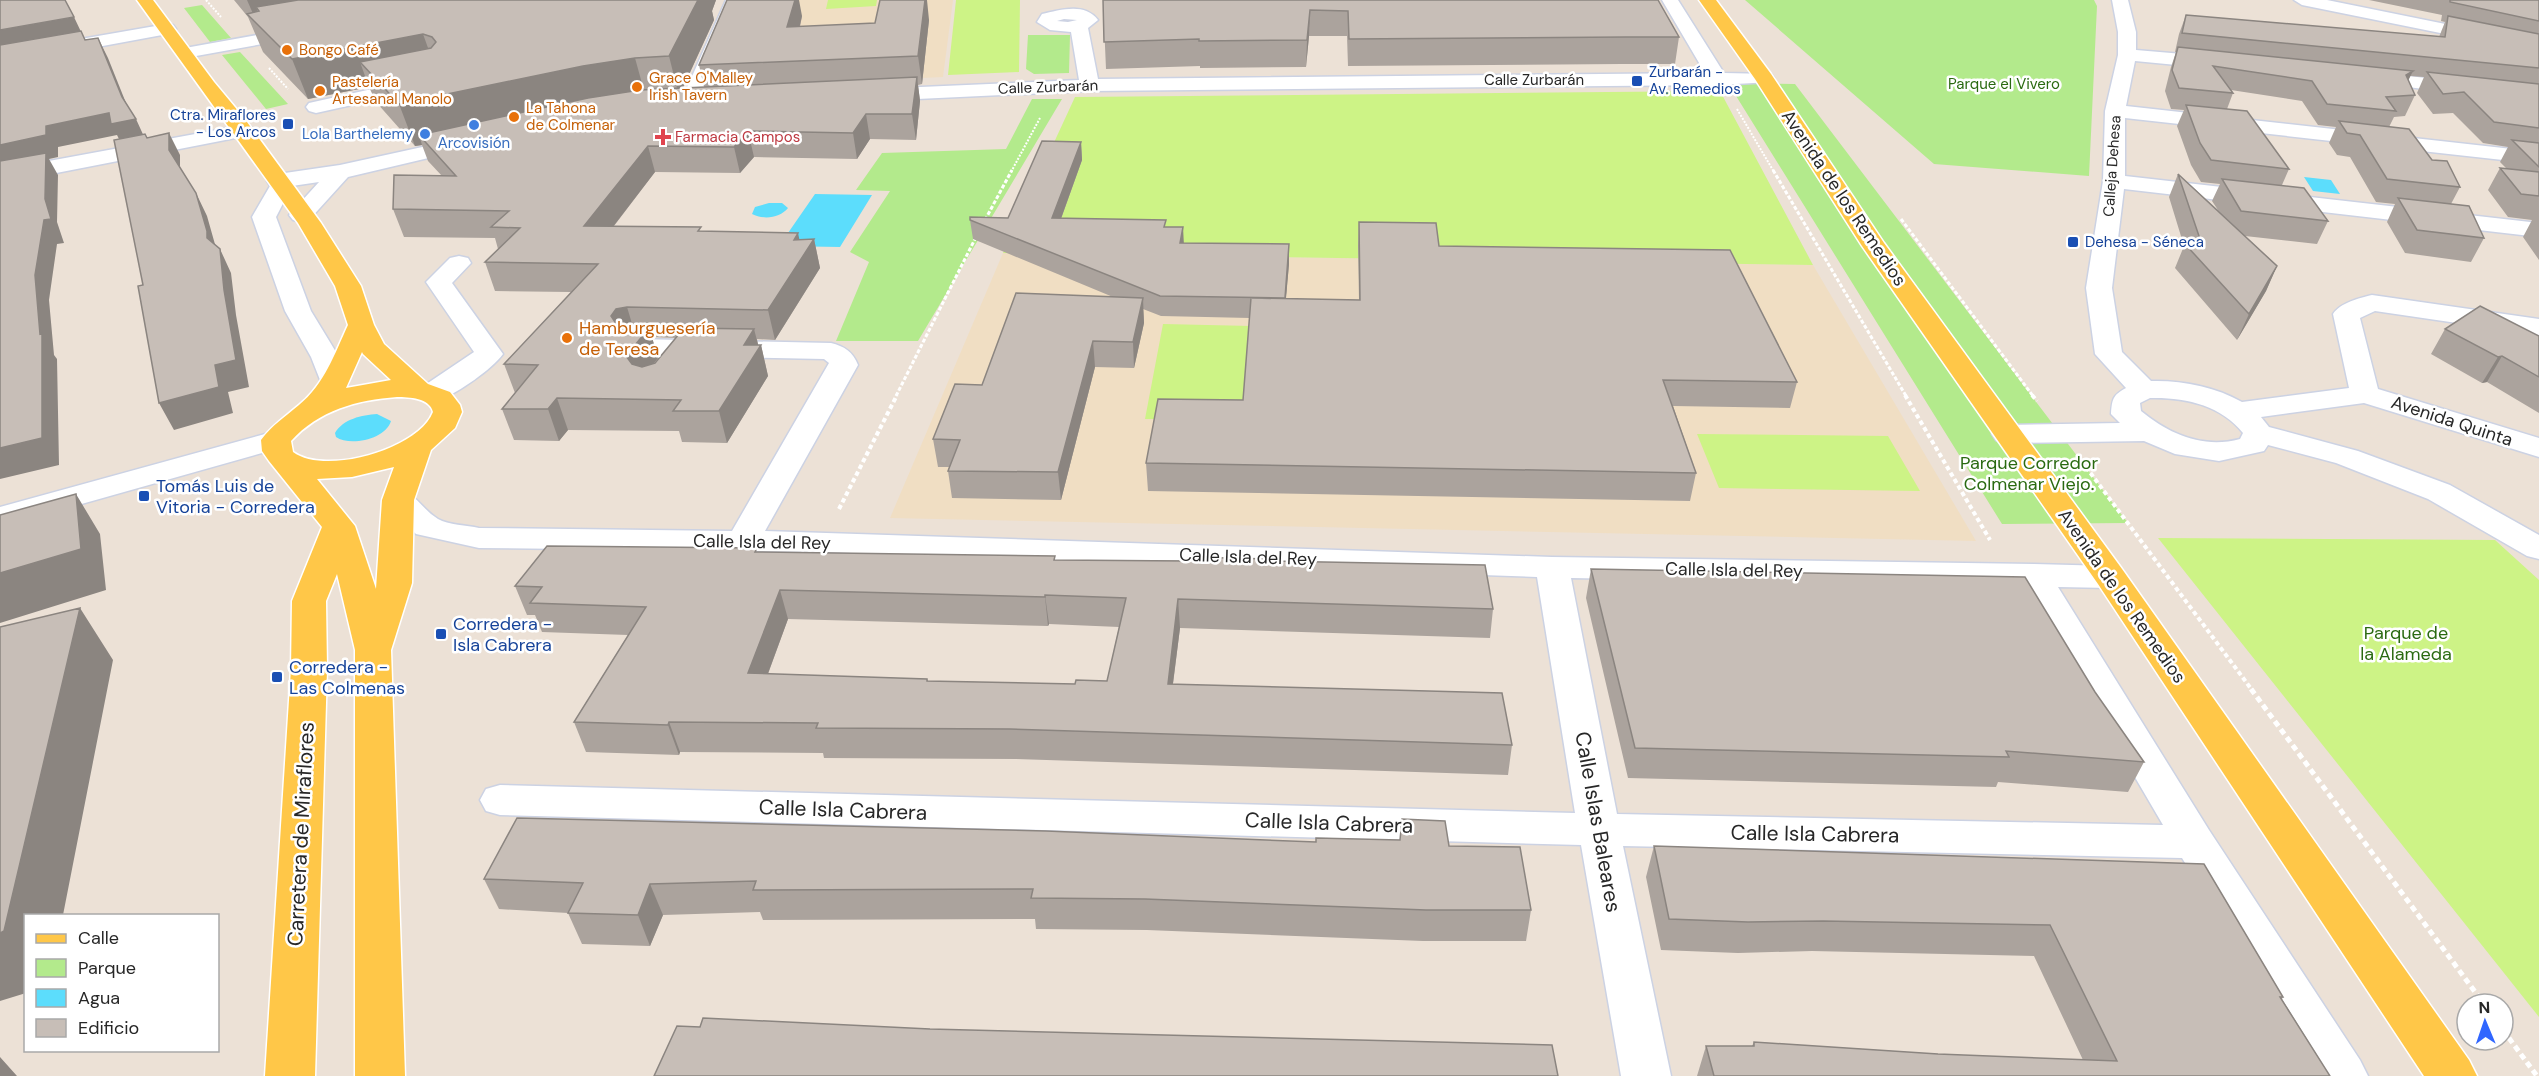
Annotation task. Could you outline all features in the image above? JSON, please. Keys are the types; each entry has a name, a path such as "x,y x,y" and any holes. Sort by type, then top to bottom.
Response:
{"main road":[{"path":"145,0 244,131 305,219 348,286 361,325 373,348 424,391 443,400 447,410 445,421 417,446 364,466 335,470 309,470 283,453"},
{"name":"Avenida de los Remedios","path":"1707,0 1764,78 1874,246 2110,577 2452,1076"},
{"path":"311,410 334,384 361,325"},
{"path":"283,453 295,420 331,401 376,389 424,391"},
{"path":"373,650 395,583 398,500 417,446"},
{"path":"283,453 339,526 359,591 373,650 380,1076"},
{"name":"Carretera de Miraflores","path":"290,1076 309,669 309,601 339,526"}],"street":[{"path":"686,104 695,92 734,0"},
{"path":"1670,0 1718,79"},
{"name":"Calleja Dehesa","path":"2120,0 2127,32 2127,55 2115,111 2114,181 2098,288 2109,354 2144,390"},
{"path":"2302,0 2539,48"},
{"path":"1079,13 1089,85"},
{"path":"0,59 167,29"},
{"path":"185,53 314,29"},
{"path":"2127,55 2235,65"},
{"path":"2342,75 2539,96"},
{"name":"Calle Zurbarán","path":"853,96 1089,85 1764,78"},
{"path":"316,107 438,81"},
{"path":"665,105 709,102"},
{"path":"2115,111 2539,159"},
{"path":"0,177 244,131"},
{"path":"334,384 325,357 298,311 264,217 280,183 482,140"},
{"path":"305,219 340,172"},
{"path":"2114,181 2539,230"},
{"path":"424,391 463,374 489,354 439,282 459,262"},
{"path":"2248,422 2365,394 2346,314 2372,303 2539,327"},
{"path":"636,347 831,351 842,358 844,365 742,542"},
{"path":"664,371 683,348"},
{"path":"2248,422 2253,446 2234,452 2204,452 2173,444 2145,432 2126,414 2126,399 2144,390 2166,389 2191,392 2217,400 2248,422 2439,492 2539,549"},
{"name":"Avenida Quinta","path":"2365,394 2539,448"},
{"path":"2007,434 2145,432"},
{"path":"0,518 283,453"},
{"name":"Calle Isla del Rey","path":"398,500 428,527 479,538 823,542 1552,567 2110,577"},
{"name":"Calle Islas Baleares","path":"1552,567 1646,1076"},
{"path":"2022,574 2343,1076"},
{"name":"Calle Isla Cabrera","path":"500,800 1599,830 2194,842"}],"path":[{"path":"1686,80 1692,89 1726,89 2022,574"},
{"path":"823,542 990,208 1057,87"},
{"path":"1900,218 2475,992"},
{"path":"2515,1046 2537,1076"}],"shaded area":[{"path":"757,0 953,0 943,77 728,87"},
{"path":"1003,253 1813,265 1976,541 890,518"}],"green space":[{"path":"828,0 877,0 876,6 826,9"},
{"path":"956,0 1020,0 1019,72 948,75"},
{"name":"Parque el Vivero","path":"1745,0 2094,0 2097,6 2089,176 1934,164"},
{"path":"202,5 231,38 210,42 184,8"},
{"path":"1028,35 1070,35 1069,73 1034,74 1026,69"},
{"path":"240,52 288,104 266,109 222,55"},
{"name":"Parque Corredor Colmenar Viejo.","path":"1728,83 1795,84 2128,523 2002,524"},
{"path":"1720,91 1813,265 1003,253 1075,97"},
{"path":"1032,99 1062,99 918,341 836,341 869,262 850,252 890,191 856,190 882,153 1006,149"},
{"path":"1163,324 1252,326 1243,420 1145,419"},
{"path":"1697,434 1888,436 1920,491 1719,488"},
{"name":"Parque de la Alameda","path":"2158,538 2495,540 2539,580 2539,1017"}],"water":[{"path":"2304,177 2331,180 2340,194 2313,191"},
{"path":"815,194 872,195 840,247 779,246"},
{"path":"769,203 782,203 788,208 772,217 752,214 755,207"},
{"path":"377,414 391,421 388,427 375,437 350,441 336,437 335,433 338,428 348,421"}],"building":[{"path":"0,0 65,0 74,17 0,30"},
{"path":"298,0 698,0 669,56 635,58 583,66 399,104 360,62 431,48 436,42 432,37 423,34 292,59 247,14 259,11 256,7"},
{"path":"727,0 795,0 787,27 875,23 880,0 925,0 918,56 699,65"},
{"path":"1103,0 1658,0 1679,37 1349,39 1348,11 1310,10 1307,40 1199,41 1199,39 1104,42"},
{"path":"2450,0 2539,0 2539,21 2450,2"},
{"path":"2186,15 2445,37 2448,16 2539,34 2539,68 2182,33"},
{"path":"81,31 85,40 98,38 122,97 136,119 111,124 109,113 46,126 46,135 0,145 0,45"},
{"path":"2178,47 2413,71 2406,75 2415,95 2386,97 2396,111 2327,104 2312,81 2213,66 2233,93 2179,88 2172,70"},
{"path":"2427,72 2539,84 2539,128 2494,122 2464,92 2443,94"},
{"path":"917,77 912,114 866,114 853,133 748,131 734,147 648,146 584,226 701,227 698,231 798,233 794,240 814,239 768,310 627,307 616,309 611,316 617,325 649,328 626,356 632,364 642,367 655,363 684,328 754,329 744,345 761,345 719,411 673,411 681,400 557,398 548,409 502,409 538,365 504,364 598,264 485,262 520,228 491,227 509,211 393,209 394,175 456,176 419,135 588,98 640,90"},
{"path":"2186,105 2247,111 2289,169 2211,160 2200,143"},
{"path":"2339,121 2409,129 2432,160 2447,161 2460,187 2387,179 2360,135 2347,133"},
{"path":"169,133 169,150 196,193 207,238 220,249 224,290 236,360 215,365 219,387 159,403 138,286 143,285 114,140 145,134 147,138"},
{"path":"2512,140 2539,143 2539,167"},
{"path":"1042,141 1081,142 1052,218 1166,220 1164,227 1183,227 1180,243 1289,244 1285,298 1160,296 970,220 970,217 1008,218"},
{"path":"46,153 45,199 51,219 44,220 35,275 40,334 42,333 42,438 0,448 0,161"},
{"path":"2500,168 2539,172 2539,196 2521,194"},
{"path":"2178,174 2277,266 2249,314 2185,244 2202,245"},
{"path":"2222,179 2304,188 2328,221 2241,211"},
{"path":"2398,198 2469,206 2484,238 2417,230"},
{"path":"1359,222 1436,223 1439,246 1730,250 1797,382 1663,380 1696,473 1146,463 1158,399 1243,400 1251,298 1360,300"},
{"path":"1016,293 1143,298 1133,342 1093,341 1058,472 948,471 960,440 933,439 955,384 982,385"},
{"path":"2480,306 2539,336 2539,377 2502,356 2498,357 2445,329"},
{"path":"76,494 81,549 0,573 0,515"},
{"path":"547,546 757,548 755,552 1055,556 1054,560 1187,561 1188,557 1269,559 1269,561 1485,565 1493,609 1178,599 1168,684 1502,693 1512,745 1010,729 816,728 818,723 669,722 668,725 574,722 646,607 530,603 542,587 515,586","holes":["780,590 1045,597 1045,595 1126,598 1107,681 1076,680 1075,684 927,681 927,679 748,673"]},
{"path":"1591,569 2025,577 2095,692 2144,762 2006,751 2009,757 1635,748"},
{"path":"80,608 4,931 0,933 0,627"},
{"path":"517,818 1046,831 1316,842 1316,838 1400,840 1402,819 1445,821 1449,846 1520,847 1531,910 1426,910 1145,899 1031,898 1033,889 753,890 756,881 650,884 638,915 568,913 583,883 484,879"},
{"path":"1654,846 2204,864 2283,997 2280,997 2330,1076 1714,1076 1706,1046 1754,1046 1754,1042 1938,1054 2117,1061 2050,925 1669,919"},
{"path":"703,1018 930,1029 1552,1045 1558,1076 654,1076 677,1026 700,1027"}],"place":[{"name":"Bongo Café","path":"287,50"},
{"name":"Zurbarán - Av. Remedios","path":"1637,81"},
{"name":"Grace O'Malley Irish Tavern","path":"637,87"},
{"name":"Pastelería Artesanal Manolo","path":"320,91"},
{"name":"La Tahona de Colmenar","path":"514,117"},
{"name":"Ctra. Miraflores - Los Arcos","path":"288,124"},
{"name":"Arcovisión","path":"474,125"},
{"name":"Lola Barthelemy","path":"425,134"},
{"name":"Farmacia Campos","path":"663,137"},
{"name":"Dehesa - Séneca","path":"2073,242"},
{"name":"Hamburguesería de Teresa","path":"567,338"},
{"name":"Tomás Luis de Vitoria - Corredera","path":"144,496"},
{"name":"Corredera - Isla Cabrera","path":"441,634"},
{"name":"Corredera - Las Colmenas","path":"277,677"}]}
